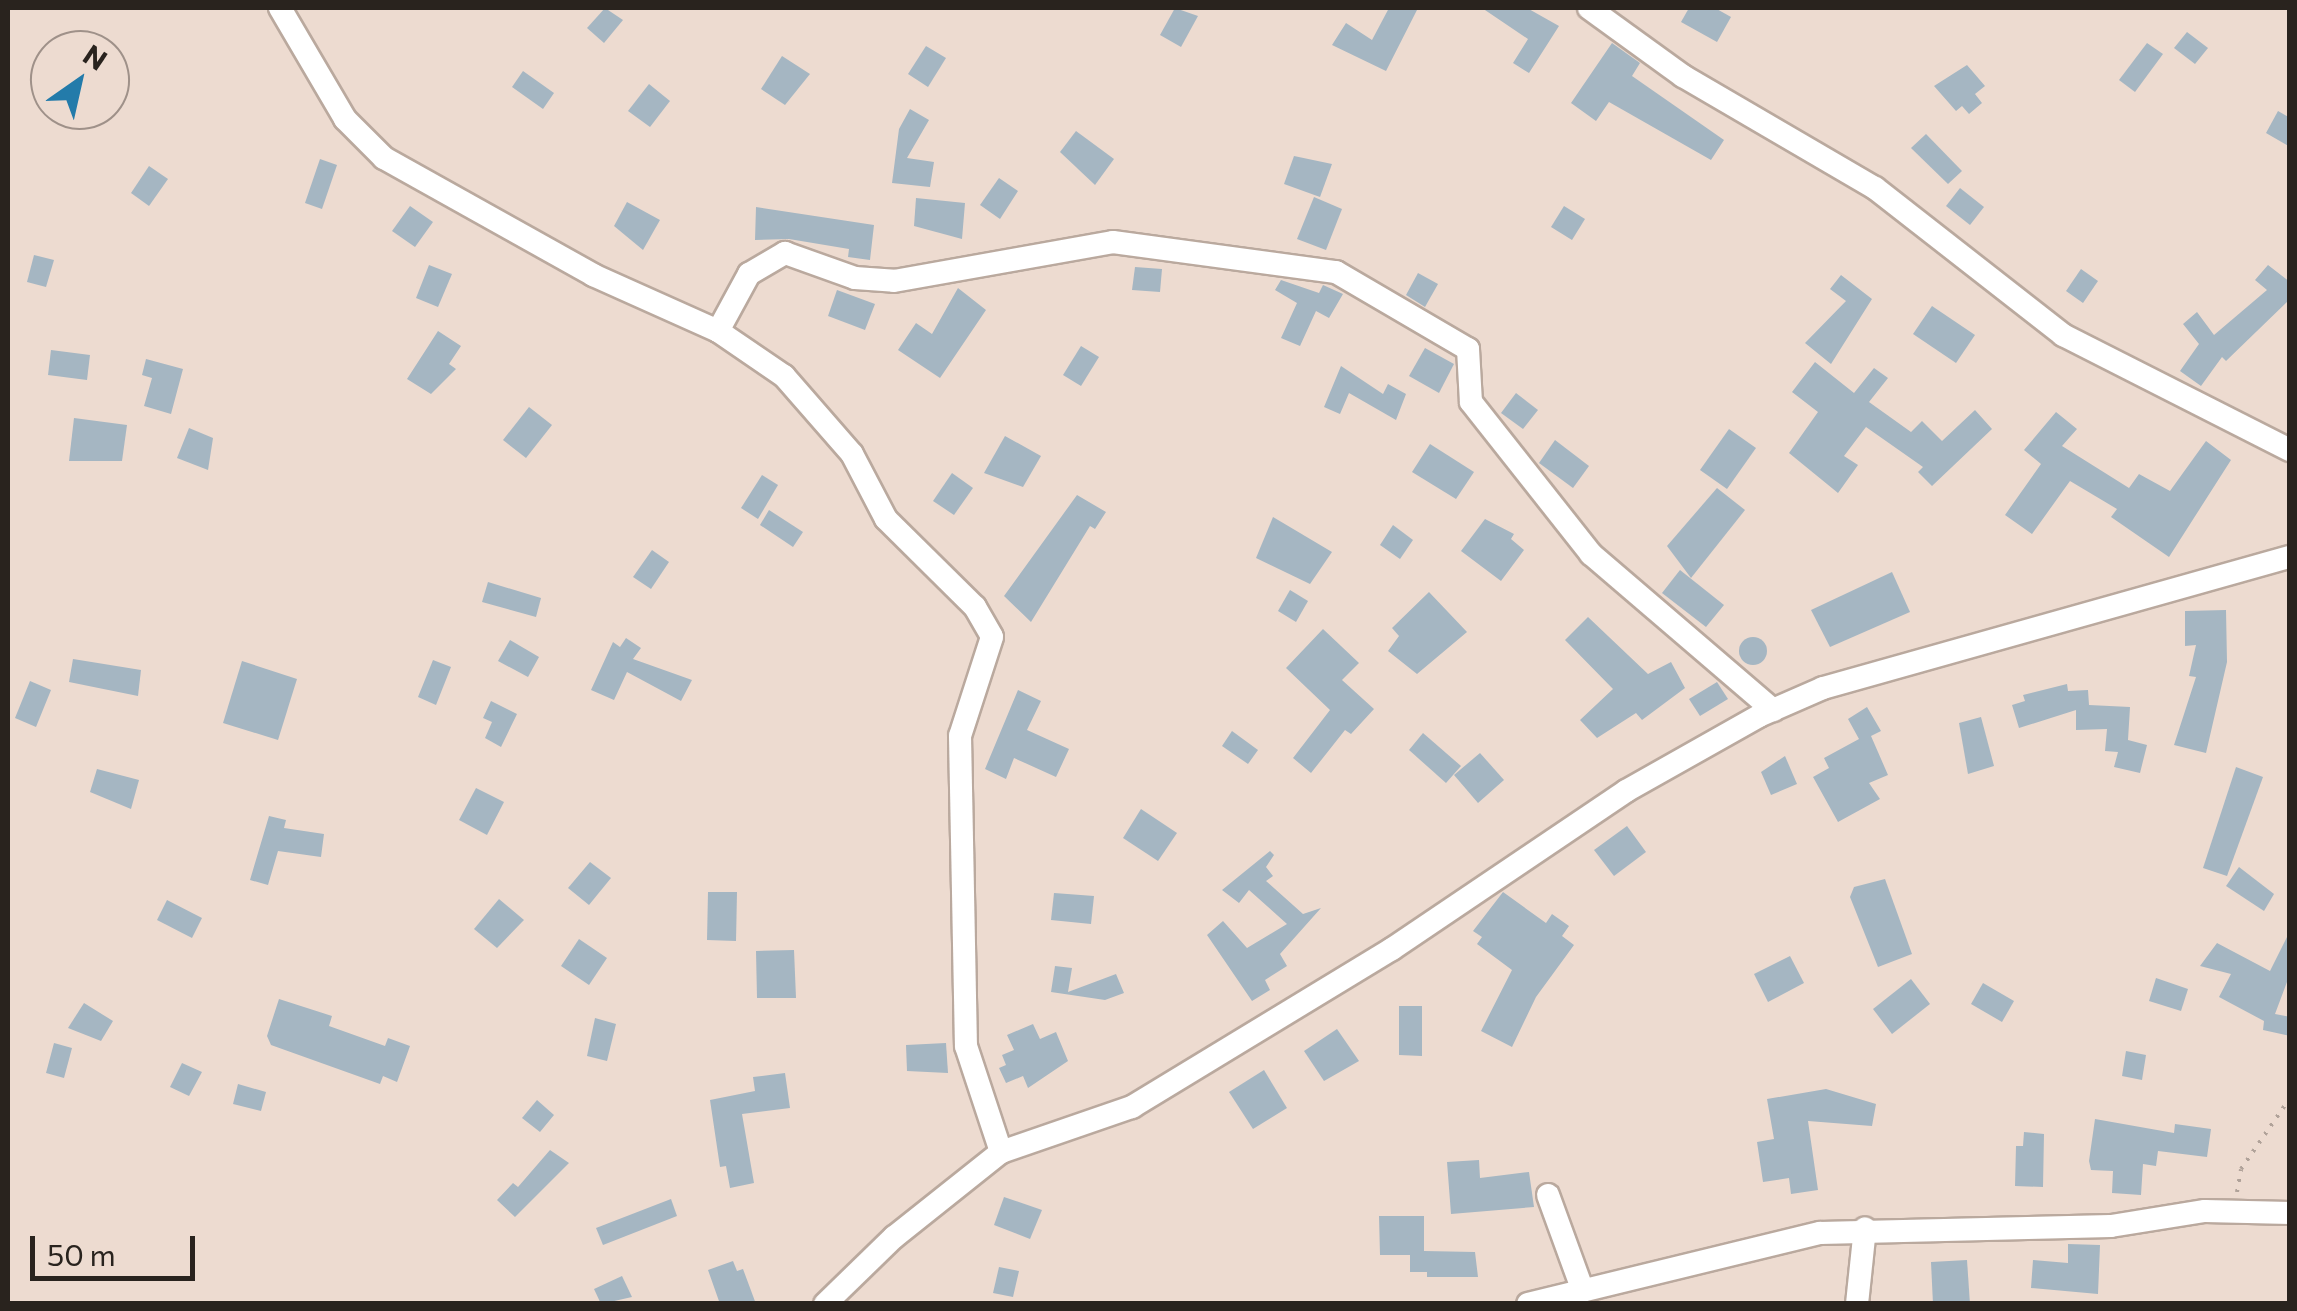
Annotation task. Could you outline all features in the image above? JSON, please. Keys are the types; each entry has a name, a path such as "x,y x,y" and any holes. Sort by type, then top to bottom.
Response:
{"street":[{"path":"280,8 344,119 384,158 593,275 718,331 784,376 852,454 886,519 975,607 992,637 960,736 966,1046 1001,1152"},
{"path":"1589,8 1682,76 1875,188 2064,335 2290,450"},
{"path":"718,331 749,274 785,254 855,278 894,281 1114,242 1336,272 1468,349 1471,402 1591,554 1773,710"},
{"path":"826,1304 894,1237 1001,1152 1132,1107 1392,949 1626,791 1773,710 1823,688 2290,557"},
{"path":"1548,1195 1582,1291"},
{"path":"1528,1304 1865,1228 2112,1226 2234,1211 2290,1213"},
{"path":"1857,1304 1865,1228"}],"path":[{"path":"2234,1211 2240,1169 2290,1098"}],"building":[{"path":"605,8 623,20 604,43 587,28"},
{"path":"1175,8 1198,16 1181,47 1160,35"},
{"path":"1389,8 1418,8 1386,71 1332,45 1346,23 1372,40"},
{"path":"1482,8 1527,8 1559,26 1529,73 1513,63 1528,39"},
{"path":"1689,8 1715,8 1731,17 1717,42 1681,22"},
{"path":"2187,32 2208,48 2195,64 2174,48"},
{"path":"1612,43 1640,63 1632,76 1724,140 1711,160 1609,102 1596,121 1571,103"},
{"path":"2147,43 2163,54 2135,92 2119,80"},
{"path":"926,46 946,58 928,87 908,74"},
{"path":"782,56 810,74 785,105 761,89"},
{"path":"1967,65 1985,86 1975,94 1982,103 1969,114 1962,106 1956,111 1934,86"},
{"path":"523,71 554,93 543,109 512,87"},
{"path":"649,84 670,101 650,127 628,111"},
{"path":"910,109 929,120 907,158 934,162 930,187 892,183 899,129"},
{"path":"2278,111 2290,118 2290,147 2266,133"},
{"path":"1076,131 1114,159 1095,185 1060,152"},
{"path":"1926,134 1962,171 1948,184 1911,148"},
{"path":"1294,156 1332,164 1320,197 1284,184"},
{"path":"320,159 337,165 322,209 305,203"},
{"path":"149,166 168,179 149,206 131,193"},
{"path":"999,178 1018,191 1000,219 980,205"},
{"path":"1960,188 1984,207 1970,225 1946,206"},
{"path":"1314,197 1342,209 1326,250 1297,239"},
{"path":"916,198 965,203 962,239 914,226"},
{"path":"627,202 660,220 643,250 614,226"},
{"path":"410,206 433,222 415,247 392,231"},
{"path":"1564,206 1585,219 1572,240 1551,227"},
{"path":"756,207 874,225 870,260 848,257 849,249 789,239 755,240"},
{"path":"34,255 54,260 46,287 27,282"},
{"path":"429,265 452,274 438,307 416,298"},
{"path":"2268,265 2290,282 2290,299 2226,361 2222,357 2201,386 2180,371 2199,344 2183,324 2197,312 2214,335 2267,290 2255,280"},
{"path":"1135,267 1162,269 1160,292 1132,290"},
{"path":"2081,269 2098,281 2083,303 2066,291"},
{"path":"1418,273 1438,284 1425,307 1406,295"},
{"path":"1841,275 1872,299 1831,364 1805,343 1846,301 1830,289"},
{"path":"1281,280 1319,293 1323,285 1343,294 1329,318 1316,311 1300,346 1281,338 1297,303 1275,290"},
{"path":"958,288 986,310 940,378 898,350 916,323 932,334"},
{"path":"837,290 875,304 865,330 828,316"},
{"path":"1932,306 1975,335 1956,363 1913,334"},
{"path":"438,331 461,346 449,364 456,369 431,394 407,379"},
{"path":"1081,346 1099,357 1081,386 1063,375"},
{"path":"1425,348 1454,364 1439,393 1409,376"},
{"path":"51,350 90,355 87,380 48,375"},
{"path":"146,359 183,369 171,414 144,406 152,378 142,375"},
{"path":"1815,362 1854,393 1874,368 1888,378 1869,402 1911,432 1922,421 1942,441 1975,410 1992,429 1932,486 1918,472 1923,467 1866,427 1844,456 1858,465 1838,493 1789,453 1818,412 1792,392"},
{"path":"1341,366 1383,394 1388,384 1406,394 1396,420 1349,393 1340,414 1324,407"},
{"path":"1516,393 1538,410 1523,429 1501,413"},
{"path":"529,407 552,425 526,458 503,440"},
{"path":"2056,412 2077,429 2062,446 2129,488 2139,474 2170,491 2206,441 2231,460 2169,557 2111,517 2117,509 2070,481 2032,534 2005,515 2041,464 2024,450"},
{"path":"74,418 127,425 122,461 69,461"},
{"path":"189,428 213,438 208,470 177,458"},
{"path":"1729,429 1756,448 1727,489 1700,470"},
{"path":"1005,436 1041,456 1023,487 984,473"},
{"path":"1555,440 1589,466 1573,488 1539,463"},
{"path":"1430,444 1474,472 1456,499 1412,472"},
{"path":"952,473 973,488 954,515 933,501"},
{"path":"762,475 778,485 758,519 741,508"},
{"path":"1717,488 1745,510 1691,578 1667,546"},
{"path":"1077,495 1106,512 1095,529 1090,526 1031,622 1004,596"},
{"path":"769,510 803,532 793,547 760,525"},
{"path":"1273,517 1332,552 1310,584 1256,558"},
{"path":"1485,519 1514,534 1511,539 1524,550 1501,581 1461,551"},
{"path":"1393,525 1413,540 1400,559 1380,545"},
{"path":"652,550 669,562 651,589 633,577"},
{"path":"1680,570 1724,605 1706,627 1662,593"},
{"path":"1892,572 1910,612 1830,647 1811,610"},
{"path":"488,582 541,598 536,617 482,602"},
{"path":"1290,590 1308,601 1296,622 1278,611"},
{"path":"1429,592 1467,632 1417,674 1388,651 1399,636 1392,628"},
{"path":"2226,610 2227,662 2206,753 2174,745 2196,677 2189,676 2196,645 2185,646 2185,611"},
{"path":"1588,617 1648,674 1671,662 1685,688 1642,720 1636,713 1597,738 1580,720 1613,689 1565,640"},
{"path":"1323,629 1359,663 1342,680 1374,709 1351,734 1345,730 1311,773 1293,758 1330,710 1286,668"},
{"path":"1753,637 1763,641 1767,651 1763,661 1753,665 1743,661 1739,651 1743,641"},
{"path":"626,638 641,648 633,659 692,680 681,701 627,672 614,700 591,690 613,642 620,647"},
{"path":"510,640 539,657 528,677 498,661"},
{"path":"73,659 141,670 138,696 69,682"},
{"path":"433,660 451,667 436,705 418,697"},
{"path":"242,661 297,679 278,740 223,723"},
{"path":"30,681 51,690 36,727 15,718"},
{"path":"1717,682 1728,699 1700,716 1689,699"},
{"path":"2067,684 2068,691 2088,690 2089,705 2130,707 2128,740 2147,745 2140,773 2114,767 2118,752 2105,751 2107,729 2076,730 2076,710 2019,728 2012,705 2025,701 2023,695"},
{"path":"1018,690 1041,701 1027,730 1069,749 1056,777 1014,758 1006,779 985,769"},
{"path":"491,701 517,714 501,747 485,738 492,722 483,718"},
{"path":"1867,707 1881,731 1871,736 1888,775 1869,783 1880,799 1838,822 1813,777 1829,768 1824,758 1859,739 1848,719"},
{"path":"1981,717 1994,766 1968,774 1959,723"},
{"path":"1232,731 1258,750 1248,764 1222,746"},
{"path":"1423,733 1461,766 1446,783 1409,750"},
{"path":"1480,753 1504,780 1478,803 1454,775"},
{"path":"1785,756 1797,784 1771,795 1761,772"},
{"path":"2236,767 2263,777 2227,876 2203,868"},
{"path":"97,769 139,780 131,809 90,792"},
{"path":"476,788 504,802 487,835 459,820"},
{"path":"1141,809 1177,833 1158,861 1123,838"},
{"path":"269,816 286,820 284,828 324,834 321,857 278,851 268,885 250,880"},
{"path":"1627,826 1646,852 1614,876 1594,850"},
{"path":"1270,851 1274,855 1266,867 1273,876 1266,881 1303,914 1321,908 1280,954 1287,966 1265,980 1270,990 1252,1001 1207,935 1223,921 1247,948 1287,924 1249,890 1239,903 1222,890"},
{"path":"590,862 611,878 589,905 568,888"},
{"path":"2239,867 2274,894 2264,911 2226,886"},
{"path":"1885,879 1912,954 1878,967 1850,897 1854,887"},
{"path":"708,892 737,892 736,941 707,940"},
{"path":"1503,892 1546,923 1552,914 1569,926 1562,936 1574,945 1536,997 1512,1047 1481,1031 1512,970 1477,944 1482,937 1473,931"},
{"path":"1054,893 1094,896 1091,924 1051,920"},
{"path":"499,899 524,920 497,948 474,929"},
{"path":"167,900 202,918 192,938 157,920"},
{"path":"2290,931 2290,974 2275,1014 2290,1017 2290,1036 2263,1030 2264,1021 2219,997 2231,974 2200,966 2217,943 2270,971"},
{"path":"579,939 607,958 589,985 561,966"},
{"path":"794,950 796,998 757,998 756,951"},
{"path":"1790,956 1804,983 1768,1002 1754,974"},
{"path":"1055,966 1072,968 1068,992 1116,974 1124,993 1105,1000 1051,992"},
{"path":"2156,978 2188,989 2181,1011 2149,1001"},
{"path":"1911,979 1930,1004 1892,1034 1873,1009"},
{"path":"1983,983 2014,1001 2002,1022 1971,1004"},
{"path":"279,999 332,1016 329,1026 385,1046 388,1038 410,1046 397,1082 383,1076 380,1084 271,1045 267,1036"},
{"path":"84,1003 113,1021 101,1041 68,1028"},
{"path":"1399,1006 1422,1006 1422,1056 1399,1055"},
{"path":"595,1018 616,1024 607,1061 587,1056"},
{"path":"1033,1024 1040,1039 1056,1032 1068,1061 1028,1088 1023,1076 1006,1083 999,1068 1006,1065 1002,1055 1014,1050 1007,1035"},
{"path":"1337,1029 1359,1061 1324,1081 1304,1051"},
{"path":"54,1043 72,1048 64,1078 46,1073"},
{"path":"946,1043 948,1073 907,1071 906,1045"},
{"path":"2126,1051 2146,1055 2142,1080 2122,1076"},
{"path":"182,1063 202,1072 189,1096 170,1087"},
{"path":"1264,1070 1287,1108 1253,1129 1229,1092"},
{"path":"785,1073 790,1108 742,1114 754,1183 730,1188 726,1166 720,1167 710,1100 755,1091 753,1077"},
{"path":"238,1084 266,1092 261,1111 233,1104"},
{"path":"1826,1089 1876,1104 1872,1126 1808,1121 1818,1190 1791,1194 1789,1178 1763,1182 1757,1142 1774,1139 1767,1099"},
{"path":"537,1100 554,1115 540,1132 522,1118"},
{"path":"2095,1119 2174,1133 2175,1124 2211,1129 2207,1157 2158,1151 2156,1166 2143,1164 2141,1195 2112,1193 2113,1171 2091,1170"},
{"path":"2024,1132 2044,1134 2043,1187 2015,1186 2016,1146 2023,1146"},
{"path":"550,1150 569,1163 515,1217 497,1200 513,1183 518,1187"},
{"path":"1479,1160 1480,1178 1529,1172 1534,1207 1451,1214 1447,1162"},
{"path":"1004,1197 1042,1210 1030,1239 994,1225"},
{"path":"671,1199 677,1216 603,1245 596,1228"},
{"path":"1379,1216 1424,1216 1424,1251 1475,1252 1478,1277 1427,1277 1427,1272 1410,1272 1410,1255 1380,1255"},
{"path":"2068,1244 2100,1245 2098,1294 2031,1288 2033,1260 2068,1263"},
{"path":"1967,1260 1970,1304 1933,1304 1931,1262"},
{"path":"733,1261 737,1271 743,1269 756,1304 720,1304 708,1270"},
{"path":"999,1267 1019,1271 1013,1297 993,1293"},
{"path":"622,1276 632,1297 601,1304 594,1289"}]}
